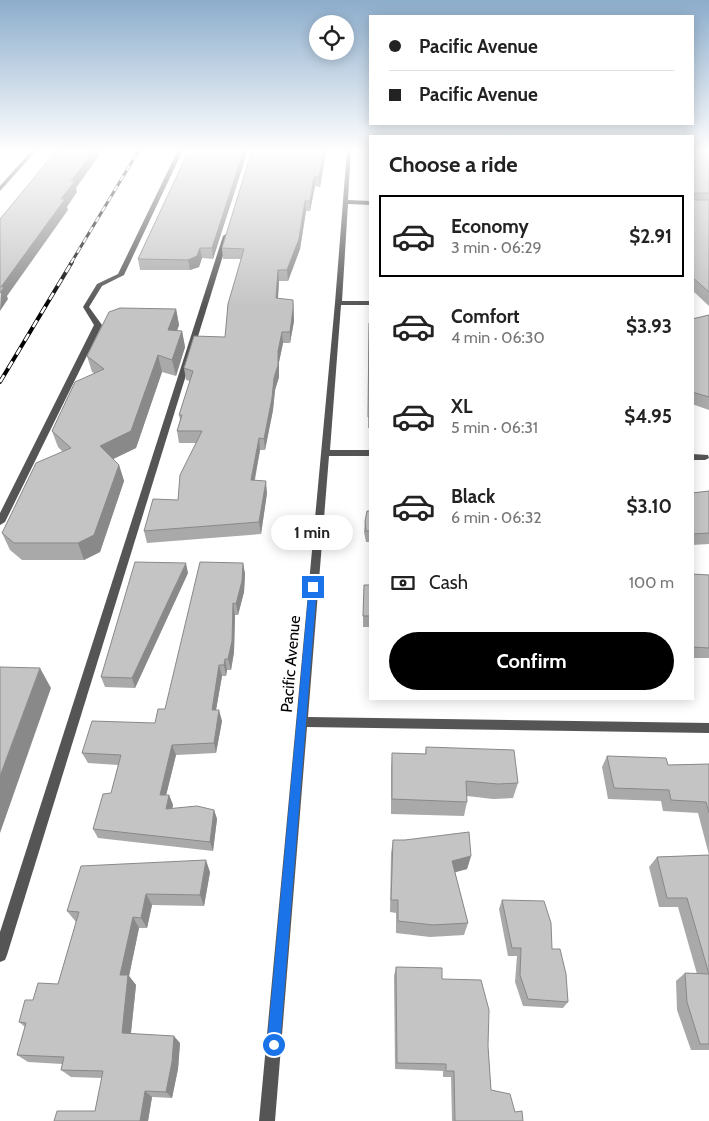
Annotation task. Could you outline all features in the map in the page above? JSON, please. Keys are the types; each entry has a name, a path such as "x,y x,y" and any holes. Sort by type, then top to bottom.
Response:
{"street":[{"path":"0,522 98,325 86,307 99,285 120,275 155,202"},
{"name":"Pacific Avenue","path":"267,1121 346,202"},
{"path":"354,202 369,203"},
{"path":"0,956 229,226"},
{"path":"338,303 369,303"},
{"path":"324,453 369,454"},
{"path":"694,457 705,457"},
{"path":"302,722 709,728"}],"building":[{"path":"14,202 63,202 1,287 4,287 0,293 0,219"},
{"path":"165,202 227,202 212,248 200,248 197,256 188,260 138,259"},
{"path":"236,202 305,202 299,239 287,270 278,270 276,298 293,300 293,309 290,332 282,332 278,351 278,365 274,378 264,439 259,438 251,480 266,481 259,522 144,531 153,499 178,500 180,475 202,431 177,431 182,415 179,415 193,371 184,368 194,336 225,337 228,304 244,249 222,248"},
{"path":"694,202 709,202 709,292 694,279"},
{"path":"120,308 176,309 168,330 182,331 172,360 158,355 131,431 100,446 119,465 94,535 78,543 14,543 2,533 36,463 71,448 52,431 75,382 104,369 87,356 109,312"},
{"path":"709,315 709,397 694,393 694,319"},
{"path":"369,323 369,417 368,417"},
{"path":"709,491 709,533 694,534 694,493"},
{"path":"367,511 369,511 369,531 366,531"},
{"path":"135,562 186,563 132,678 101,677"},
{"path":"200,562 243,563 242,581 236,604 233,603 232,641 228,659 225,659 224,665 219,665 212,710 219,710 214,743 172,745 160,795 169,795 166,809 197,806 214,810 210,842 93,829 103,794 111,793 121,755 82,753 92,721 155,723 158,709 165,709"},
{"path":"694,574 709,575 709,648 694,647"},
{"path":"364,585 369,585 369,616 363,616"},
{"path":"0,667 40,668 0,776"},
{"path":"426,747 514,750 518,783 498,784 466,781 467,802 392,799 392,753 426,754"},
{"path":"607,756 666,758 668,765 709,764 709,813 706,802 671,800 669,790 614,788"},
{"path":"469,832 471,856 452,861 468,923 433,925 398,921 398,900 391,900 393,840"},
{"path":"709,855 709,974 687,898 667,898 657,857"},
{"path":"206,860 200,895 146,894 141,918 133,917 120,975 128,975 122,1033 174,1036 172,1062 166,1092 145,1091 140,1121 54,1121 57,1111 95,1111 103,1071 61,1070 64,1057 17,1055 26,1023 19,1022 25,1000 33,1000 38,983 58,984 79,912 67,911 81,866"},
{"path":"502,900 544,901 551,923 552,949 560,949 566,974 568,1002 528,999 520,975 521,948 512,948"},
{"path":"396,967 442,968 442,979 481,980 489,1010 488,1046 491,1090 510,1094 515,1112 522,1111 523,1121 455,1121 454,1071 446,1071 446,1064 397,1063"},
{"path":"685,973 709,974 709,1044 700,1044 687,1002"}],"railway":[{"path":"71,263 108,202"},
{"path":"0,382 72,262"}],"route":[{"path":"274,1045 313,587"}]}
